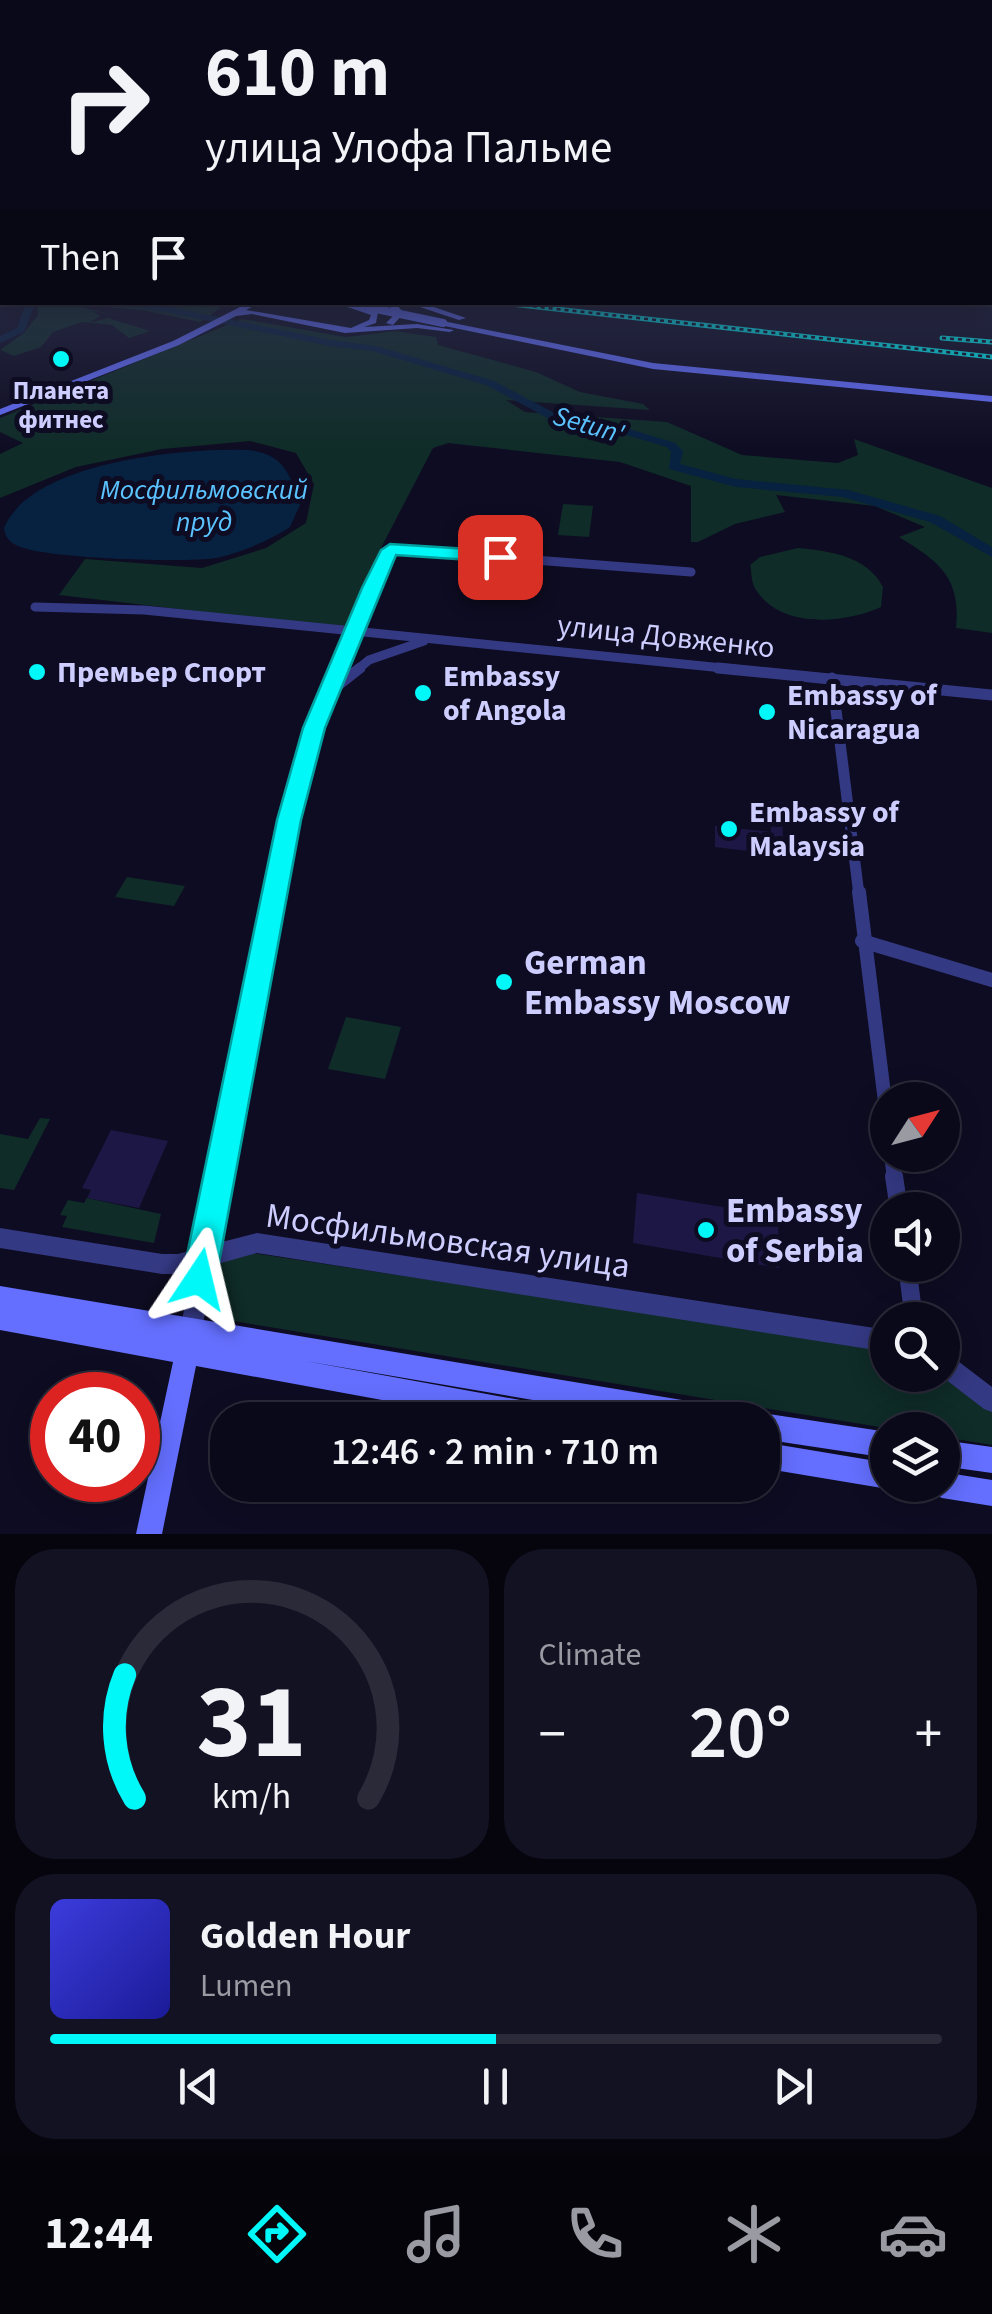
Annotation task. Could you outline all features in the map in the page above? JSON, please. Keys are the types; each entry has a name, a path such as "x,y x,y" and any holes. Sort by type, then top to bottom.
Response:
{"main road":[{"path":"230,314 231,308"},
{"path":"230,314 239,308"},
{"path":"0,410 246,308"},
{"path":"257,308 322,324 355,327 376,317 359,308"},
{"path":"371,308 678,365 992,397"},
{"path":"392,308 625,362"},
{"path":"345,331 392,322 400,311 395,308"},
{"path":"428,308 538,340"},
{"path":"230,314 254,312 345,331 431,326 558,353 625,362 992,397"},
{"path":"0,1298 474,1402"},
{"path":"0,1318 601,1402"},
{"path":"149,1534 189,1342"},
{"path":"780,1429 870,1442"},
{"path":"960,1456 992,1460"},
{"path":"780,1458 870,1473"},
{"path":"960,1488 992,1493"}],"street":[{"path":"189,1342 202,1258 289,820 326,696 390,550 691,572"},
{"name":"улица Довженко","path":"36,607 144,610 992,695"},
{"path":"326,696 369,660 433,638"},
{"path":"832,678 882,1082"},
{"path":"862,941 992,980"},
{"name":"Мосфильмовская улица","path":"0,1238 162,1264 202,1258 258,1242 870,1338"},
{"path":"960,1377 992,1401"}],"green space":[{"path":"37,308 83,308 116,315 93,311 100,316 89,323 53,332 41,347 14,356 0,350 24,333 38,315"},
{"path":"114,308 220,308 200,322"},
{"path":"108,318 150,331 129,338 112,325 90,323"},
{"path":"242,319 346,337 395,331 436,337 438,345 536,372 580,392 643,404 650,410 506,400 525,412 667,422 742,455 838,463 858,455 854,439 992,488 992,633 956,628 955,596 945,573 899,537 925,527 875,506 776,495 785,512 735,524 691,542 691,486 620,462 448,443 433,448 382,546 350,629 59,595 85,559 202,568 266,548 306,523 314,484 296,453 250,441 162,449 76,467 0,498 0,454 23,443 0,432 0,418"},
{"path":"563,504 593,506 589,537 558,535"},
{"path":"798,548 835,553 867,568 883,587 881,607 850,617 815,620 782,612 767,603 754,586 750,565 760,557"},
{"path":"127,877 185,886 174,906 115,897"},
{"path":"346,1017 401,1027 385,1079 328,1069"},
{"path":"40,1118 50,1119 14,1190 0,1188 0,1134 28,1139"},
{"path":"87,1198 161,1214 154,1243 62,1227 67,1216 60,1215 68,1200 84,1203"},
{"path":"245,1252 870,1346 870,1392 960,1392 960,1388 992,1410 992,1445 960,1440 960,1412 870,1412 870,1425 780,1411 780,1402 727,1402 227,1320 209,1301 207,1292 210,1275 222,1261"}],"water":[{"name":"Мосфильмовский пруд","path":"248,450 270,456 284,467 300,505 290,527 234,553 176,560 82,557 31,550 13,543 5,533 4,528 20,505 45,487 77,473 150,456"}],"building":[{"name":"Embassy of Malaysia","path":"760,801 817,804 819,821 782,816 783,836 820,840 821,860 715,847 715,826 771,832 770,815 760,814"},
{"path":"111,1130 168,1141 139,1208 87,1198 91,1190 82,1188"},
{"name":"Embassy of Serbia","path":"637,1193 778,1216 779,1268 633,1243"}],"waterway":[{"path":"0,340 21,330 30,308"},
{"name":"Setun'","path":"157,308 373,348 490,383 561,421 625,431 671,445 677,451 673,466 736,483 844,493 935,519 992,553"}],"railway":[{"path":"544,308 992,357"},
{"path":"942,338 992,342"}],"place":[{"name":"Планета фитнес","path":"61,359"},
{"name":"Премьер Спорт","path":"37,672"},
{"name":"Embassy of Angola","path":"423,693"},
{"name":"Embassy of Nicaragua","path":"767,712"},
{"name":"Embassy of Malaysia","path":"729,829"},
{"name":"German Embassy Moscow","path":"504,982"},
{"name":"Embassy of Serbia","path":"706,1230"}],"route":[{"path":"199,1279 289,820 314,728 371,588 384,558 397,548 500,557"}]}
